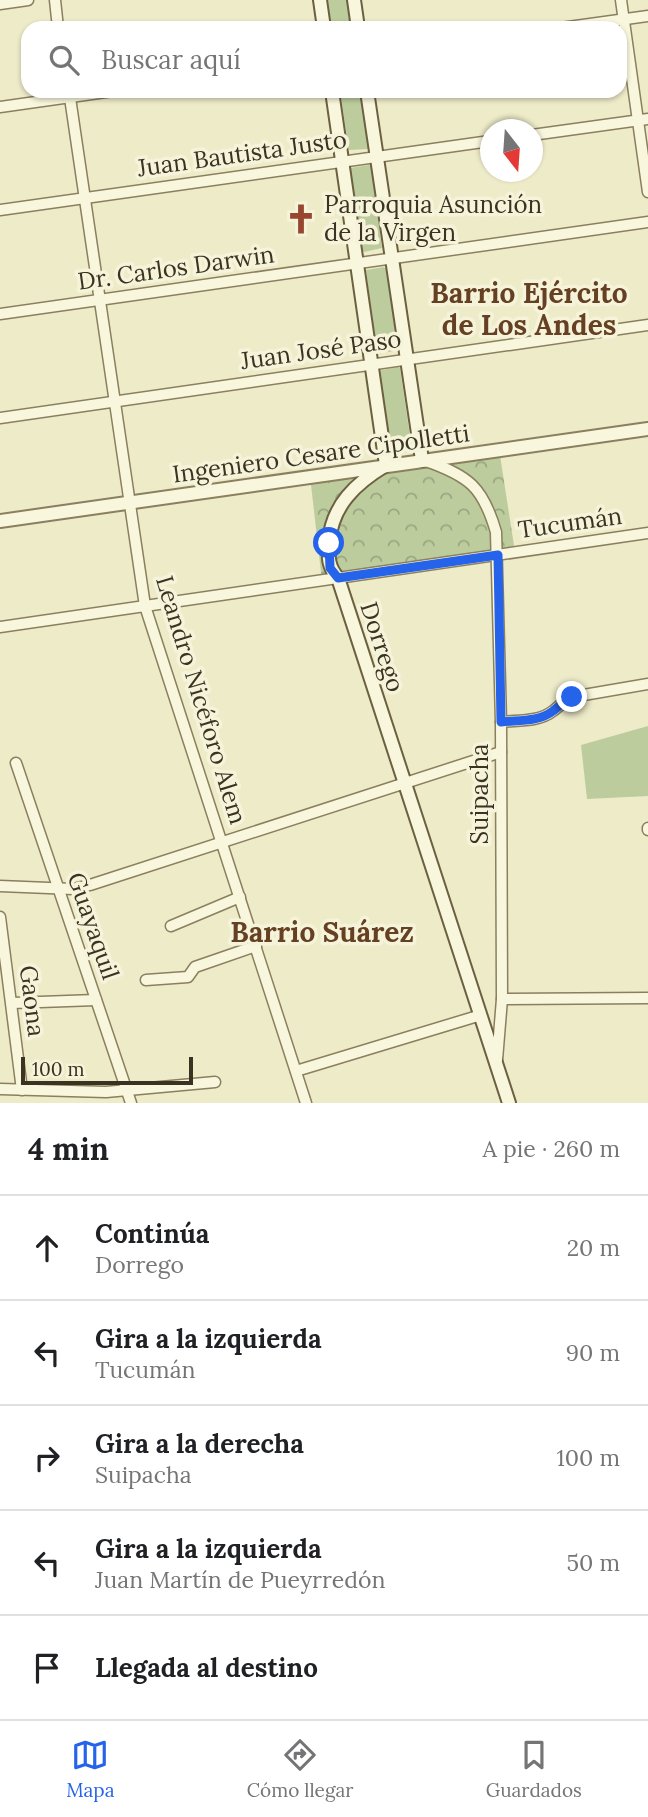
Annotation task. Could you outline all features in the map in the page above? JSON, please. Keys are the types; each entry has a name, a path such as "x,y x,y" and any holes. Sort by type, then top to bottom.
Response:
{"main road":[{"path":"320,0 323,21"},
{"path":"354,0 357,21"},
{"path":"333,98 386,465"},
{"path":"368,98 422,460"},
{"name":"Ingeniero Cesare Cipolletti","path":"0,521 648,429"},
{"name":"Dorrego","path":"386,465 352,490 335,514 330,533 330,568 338,578 509,1103"}],"street":[{"path":"0,4 28,0"},
{"path":"55,0 57,21"},
{"path":"621,0 623,20"},
{"path":"615,21 648,16"},
{"path":"627,40 643,120 648,192"},
{"path":"0,107 48,98"},
{"name":"Leandro Nicéforo Alem","path":"70,98 145,606 306,1103"},
{"path":"543,134 643,120"},
{"name":"Juan Bautista Justo","path":"0,210 480,143"},
{"name":"Dr. Carlos Darwin","path":"0,314 648,222"},
{"name":"Juan José Paso","path":"0,418 648,326"},
{"name":"Suipacha","path":"422,460 463,476 481,494 496,532 501,722 502,999"},
{"name":"Tucumán","path":"0,627 648,533"},
{"path":"501,722 537,718 552,712 564,700 572,697 648,684"},
{"path":"0,886 73,889 90,885 501,752"},
{"name":"Guayaquil","path":"16,763 131,1103"},
{"path":"172,926 240,897"},
{"name":"Gaona","path":"0,917 23,1090"},
{"path":"146,980 188,977 195,967 257,946"},
{"path":"502,999 648,998"},
{"name":"Dorrego","path":"497,1060 502,999"},
{"path":"12,1003 96,1000"},
{"path":"296,1071 481,1015"},
{"path":"0,1089 127,1091 215,1082"}],"green space":[{"path":"327,0 347,0 350,21 329,21"},
{"path":"341,98 362,98 368,149 349,150"},
{"path":"369,165 382,248 364,252 361,249 350,168"},
{"path":"384,267 398,350 379,354 376,351 366,270"},
{"path":"398,367 412,450 394,454 391,451 378,371"},
{"path":"499,449 515,552 322,581 310,476"},
{"path":"648,726 648,796 587,799 581,745"}],"place":[{"name":"Parroquia Asunción de la Virgen","path":"301,219"}],"district":[{"name":"Barrio Ejército de Los Andes","path":"529,309"},
{"name":"Barrio Suárez","path":"322,932"}],"route":[{"path":"329,543 330,568 338,578 498,555 501,722 537,718 552,712 564,700 572,697"}]}
